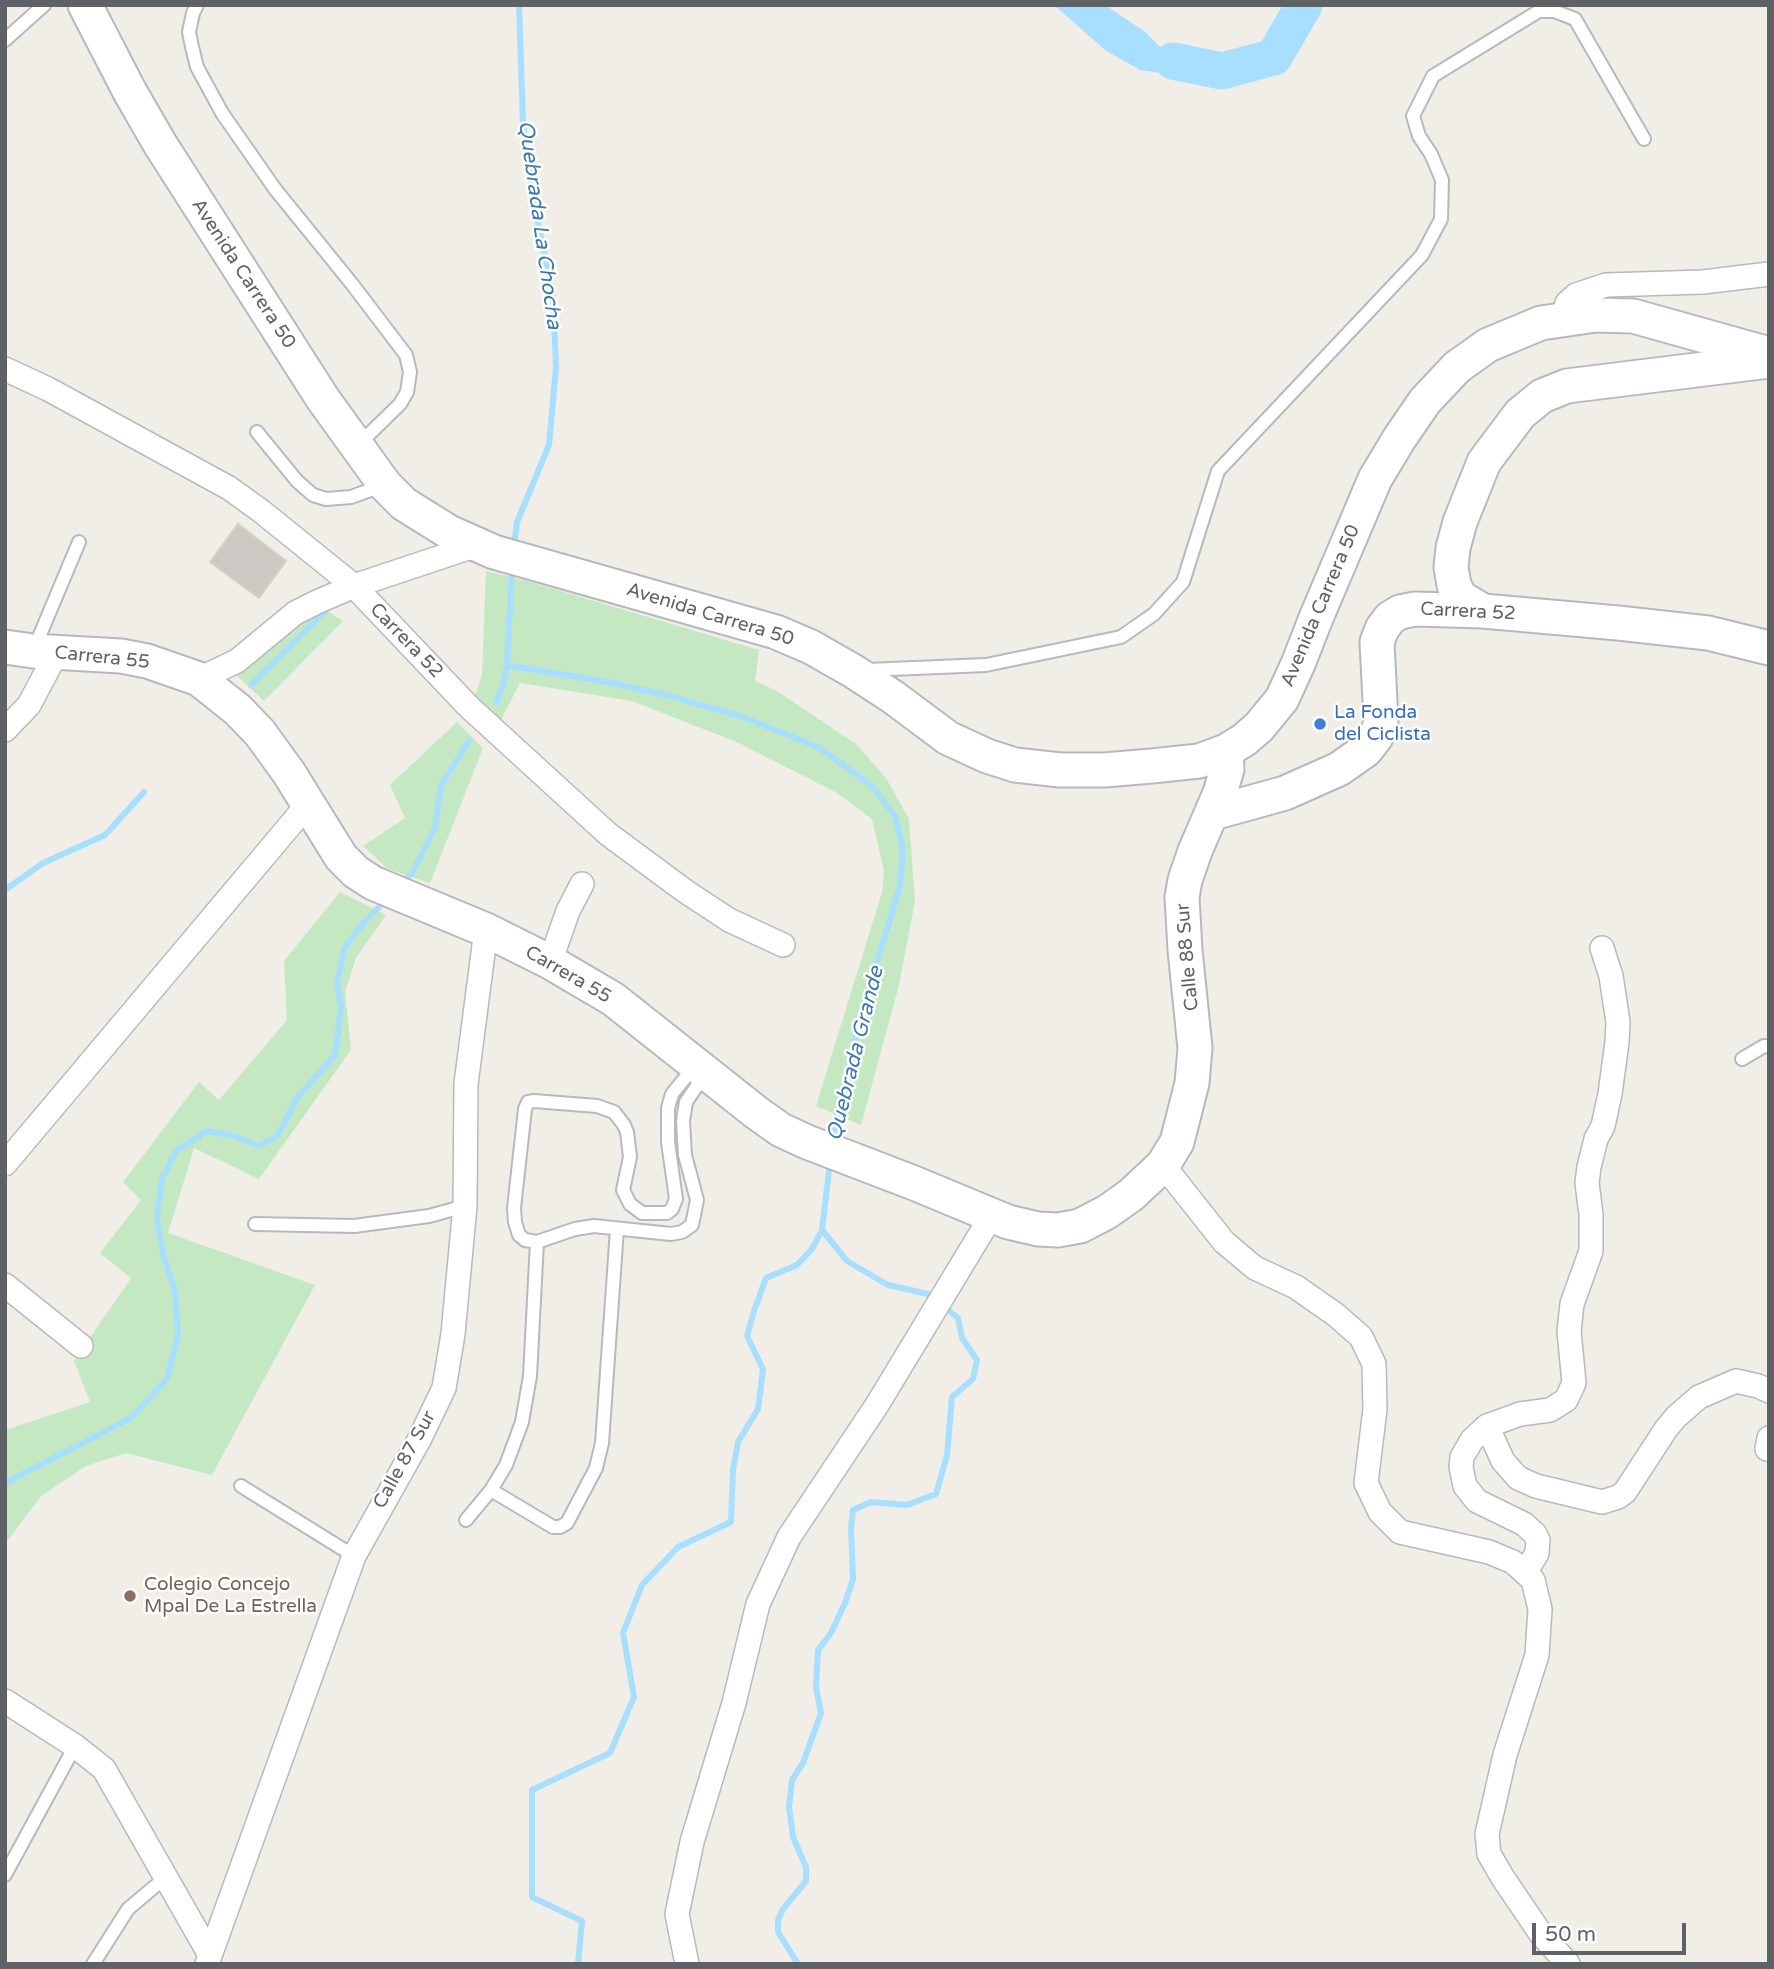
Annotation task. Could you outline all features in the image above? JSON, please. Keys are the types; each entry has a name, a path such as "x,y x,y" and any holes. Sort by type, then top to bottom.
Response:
{"street":[{"name":"Avenida Carrera 50","path":"85,5 160,144 316,387 385,485 404,504 423,518 486,549 776,632 811,647 853,671 948,738 986,756 1015,765 1060,770 1104,770 1199,761 1226,751 1259,727 1282,699 1375,479 1425,401 1457,367 1488,345 1541,323 1595,315 1633,316 1769,354"},
{"path":"1563,319 1567,303 1576,295 1606,285 1703,282 1769,274"},
{"path":"1483,611 1460,597 1454,585 1451,567 1453,548 1460,522 1484,462 1520,414 1542,396 1567,386 1769,360"},
{"name":"Carrera 52","path":"5,369 48,389 229,488 354,586 469,707 608,834 729,920 783,945"},
{"path":"199,679 237,662 295,614 354,586 486,549"},
{"name":"Carrera 52","path":"1213,813 1285,793 1339,769 1366,750 1376,737 1381,722 1377,642 1390,618 1400,612 1415,609 1483,611 1708,633 1769,648"},
{"path":"5,730 29,705 32,651"},
{"name":"Carrera 55","path":"32,651 121,656 147,661 199,679 238,710 260,733 341,856 356,872 404,898 486,930 550,962 613,999 780,1130 1009,1222 1038,1229 1058,1230 1080,1226 1131,1195 1163,1165"},
{"name":"Calle 88 Sur","path":"1163,1165 1177,1142 1186,1114 1195,1048 1182,915 1185,880 1213,813 1227,769 1226,751"},
{"path":"5,1164 308,804"},
{"path":"550,962 568,911 582,884"},
{"name":"Calle 87 Sur","path":"209,1959 354,1556 419,1440 444,1388 453,1334 465,1206 466,1084 486,930"},
{"path":"1525,1573 1537,1553 1538,1540 1535,1534 1524,1524 1477,1501 1470,1494 1462,1477 1462,1457 1472,1440 1487,1426 1520,1414 1550,1410 1566,1400 1574,1383 1569,1331 1572,1304 1591,1251 1591,1214 1587,1183 1589,1167 1596,1139 1603,1126 1617,1042 1615,999 1602,948"},
{"path":"1163,1165 1224,1242 1255,1268 1296,1287 1336,1314 1361,1337 1374,1364 1375,1409 1366,1483 1380,1513 1400,1532 1489,1552 1513,1562 1533,1580 1540,1609 1536,1655 1505,1755 1487,1834 1489,1854 1503,1878 1541,1934 1568,1964"},
{"path":"687,1964 677,1914 692,1842 734,1703 758,1604 789,1537 838,1466 992,1215"},
{"path":"5,1285 81,1346"},
{"path":"1487,1426 1503,1461 1518,1478 1536,1486 1602,1502 1625,1492 1671,1423 1699,1396 1736,1381 1758,1385 1769,1391"},
{"path":"5,1701 75,1746 104,1769 209,1959"}],"lane":[{"path":"5,40 44,5"},
{"path":"197,5 189,32 192,47 197,67 222,113 275,189 406,355 410,372 407,392 400,404 357,446"},
{"path":"853,671 986,665 1121,637 1154,614 1183,582 1218,471 1422,255 1441,219 1442,180 1431,154 1419,136 1413,116 1433,76 1539,10 1554,10 1576,19 1644,139"},
{"path":"257,432 297,481 313,495 326,499 351,497 385,485"},
{"path":"32,651 79,542"},
{"path":"1742,1059 1764,1046 1769,1046"},
{"path":"702,1068 686,1102 682,1121 685,1155 697,1200 692,1225 682,1232 671,1234 594,1226 575,1228 537,1242 525,1240 519,1235 514,1215 525,1109 528,1102 597,1106 614,1112 627,1132 629,1157 623,1190 630,1204 642,1213 667,1213 673,1209 676,1199 668,1142 668,1108 673,1094 702,1068"},
{"path":"255,1224 354,1226 429,1216 465,1206"},
{"path":"491,1490 553,1527 560,1527 567,1522 596,1468 602,1443 617,1229"},
{"path":"466,1520 491,1490 515,1444 527,1399 537,1242"},
{"path":"241,1486 354,1556"},
{"path":"5,1875 75,1746"},
{"path":"93,1964 128,1909 166,1877"}],"green space":[{"path":"486,571 759,650 755,681 777,691 856,744 886,778 909,819 915,901 899,985 861,1125 816,1106 882,892 884,871 872,819 837,793 739,743 632,701 520,683 501,720 474,698 482,675"},
{"path":"321,607 343,621 264,701 237,676"},
{"path":"457,722 483,748 430,883 388,869 363,846 405,818 390,785"},
{"path":"340,892 386,915 356,958 345,992 351,1050 259,1179 194,1148 168,1233 315,1285 212,1475 126,1453 86,1466 41,1496 5,1544 5,1430 90,1402 74,1361 131,1278 100,1253 141,1200 123,1182 199,1082 219,1100 287,1020 284,961"}],"water":[{"path":"1054,5 1105,5 1144,31 1160,47 1226,56 1219,82 1140,70 1105,50"}],"building":[{"path":"238,524 286,561 259,598 210,562"}],"waterway":[{"name":"Quebrada La Chocha","path":"514,547 517,522 549,445 556,367 553,295 534,204 523,124 519,5"},
{"path":"1173,61 1222,71 1274,57 1304,5"},
{"path":"496,703 507,665 512,568"},
{"name":"Quebrada La Chocha","path":"251,685 327,609"},
{"name":"Quebrada Grande","path":"507,665 612,683 743,717 818,747 871,785 895,816 903,850 900,886 864,1005 833,1141"},
{"path":"401,885 412,873 435,828 441,785 469,741"},
{"name":"Quebrada La Chocha","path":"5,890 43,863 105,835 144,792"},
{"path":"5,1483 131,1418 167,1379 178,1335 175,1291 163,1254 157,1217 162,1179 176,1151 207,1131 235,1136 258,1146 277,1136 298,1097 335,1055 341,1007 337,983 344,949 364,922 386,900"},
{"name":"Quebrada Grande","path":"578,1964 582,1921 532,1897 532,1790 610,1753 634,1697 623,1633 642,1585 678,1547 731,1522 733,1470 738,1442 758,1409 763,1369 747,1336 766,1278 797,1265 812,1249 822,1230 830,1162"},
{"path":"798,1964 778,1932 778,1920 783,1909 806,1881 806,1867 793,1837 789,1807 792,1780 803,1763 821,1713 816,1687 818,1650 831,1633 853,1579 853,1510 871,1502 907,1505 936,1494 947,1455 952,1397 973,1379 977,1360 962,1338 958,1318 928,1294 888,1285 847,1261 822,1230"}],"place":[{"name":"La Fonda del Ciclista","path":"1320,724"},
{"name":"Colegio Concejo Mpal De La Estrella","path":"130,1596"}]}
